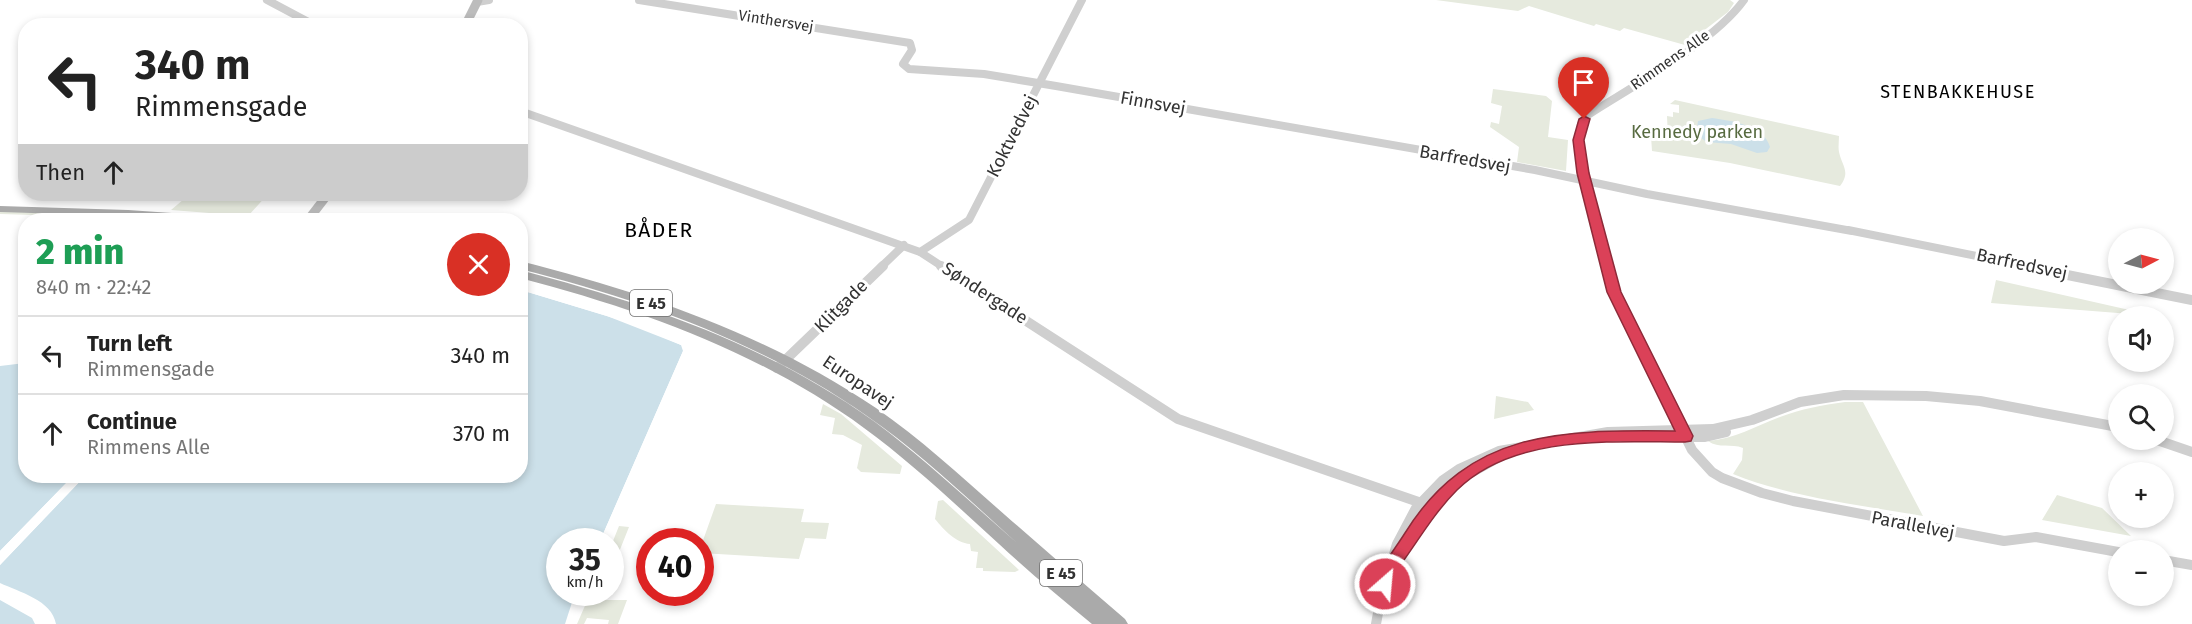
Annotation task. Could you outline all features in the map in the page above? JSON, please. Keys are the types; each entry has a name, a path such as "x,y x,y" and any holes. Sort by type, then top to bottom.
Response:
{"main road":[{"path":"469,18 477,1"},
{"path":"308,213 322,201"},
{"path":"0,208 128,213"},
{"path":"312,213 315,208"},
{"path":"0,216 18,217"},
{"name":"Europavej","path":"528,267 612,289 714,325 782,364 854,400 939,464 1120,624"},
{"name":"Europavej","path":"528,276 654,314 782,364 899,448 1023,558 1102,624"}],"street":[{"path":"267,0 301,18"},
{"path":"477,1 489,0"},
{"name":"Vinthersvej","path":"639,0 912,45 912,50 903,62 904,66"},
{"name":"Koktvedvej","path":"920,252 969,220 1082,0"},
{"name":"Rimmens Alle","path":"1712,472 1692,450 1614,292 1585,183 1578,140 1584,119 1732,17 1744,0"},
{"name":"Finnsvej","path":"904,66 909,69 984,74 1402,147"},
{"name":"Søndergade","path":"528,114 904,245 920,252 1178,419 1433,507"},
{"name":"Barfredsvej","path":"1402,147 1529,170 1585,183 1852,231 2192,300"},
{"name":"Klitgade","path":"782,364 904,245"},
{"path":"1376,624 1378,602 1391,565 1392,555 1411,512 1442,480 1483,457 1552,441 1596,436 1684,433 1704,437 1745,425 1781,408 1819,398 1857,395 1907,396 2020,409 2108,425"},
{"path":"2174,446 2192,452"},
{"path":"1391,565 1400,556 1424,516 1452,485 1467,474 1513,450"},
{"name":"Parallelvej","path":"1712,472 1762,493 1833,510 2004,541 2036,537 2108,550"},
{"path":"2174,562 2192,565"}],"green space":[{"path":"1436,0 1730,0 1734,3 1728,12 1685,45 1624,28 1620,31 1596,24 1594,26 1529,6 1518,11"},
{"path":"1493,89 1546,96 1552,101 1548,137 1568,140 1566,171 1517,162 1519,147 1490,127 1491,122 1499,124 1502,106 1491,103"},
{"name":"Kennedy parken","path":"1675,100 1839,136 1839,152 1845,169 1845,177 1840,186 1730,163 1652,151 1651,136 1668,138 1667,116 1673,117 1673,112 1679,113 1679,105 1670,104"},
{"path":"182,201 262,201 251,213 171,210"},
{"path":"0,211 84,213 18,213 0,214"},
{"path":"1996,280 2112,306 2108,306 2108,312 1991,303"},
{"path":"1496,396 1528,402 1534,410 1494,419"},
{"path":"1845,402 1863,402 1923,516 1827,500 1779,489 1733,474 1742,460 1743,448 1716,445 1708,441 1736,435 1796,412"},
{"path":"823,404 841,414 902,466 900,474 861,472 857,468 862,445 843,435 832,434 835,418 820,415"},
{"path":"2057,495 2102,508 2108,514 2108,528 2123,528 2131,536 2042,520"},
{"path":"943,500 1019,570 1015,572 983,571 983,568 976,568 978,552 971,551 970,544 955,539 935,519 938,501"},
{"path":"716,504 804,509 801,522 829,523 826,539 805,538 799,559 714,554 714,528 707,528"},
{"path":"619,526 629,527 624,540 624,528 618,528"},
{"path":"624,600 627,600 618,624 608,624 609,620 587,618 584,624 577,624 585,606 624,606"}],"water":[{"path":"1712,118 1746,125 1754,129 1767,140 1770,147 1767,152 1757,153 1731,144 1707,142 1696,135 1698,121"},
{"path":"528,292 633,324 681,345 683,351 606,528 546,528 546,606 571,606 565,624 56,624 53,616 42,603 0,583 0,565 78,483 528,483"},
{"path":"18,364 18,483 66,483 0,551 0,366"},
{"path":"0,600 32,618 35,624 0,624"}],"pier":[{"path":"528,289 634,321 683,343 681,345 607,316 528,292"},
{"path":"683,351 686,351 609,528 606,528"},
{"path":"66,483 69,483 0,554 0,551"},
{"path":"74,483 78,483 0,565 0,560"}],"district":[{"name":"STENBAKKEHUSE","path":"1958,92"},
{"name":"BÅDER","path":"659,230"}],"route":[{"path":"1385,584 1391,565 1400,556 1424,516 1452,485 1467,474 1513,450 1563,439 1596,436 1610,438 1685,436 1633,334 1614,292 1606,267 1583,173 1578,140 1584,119"}]}
